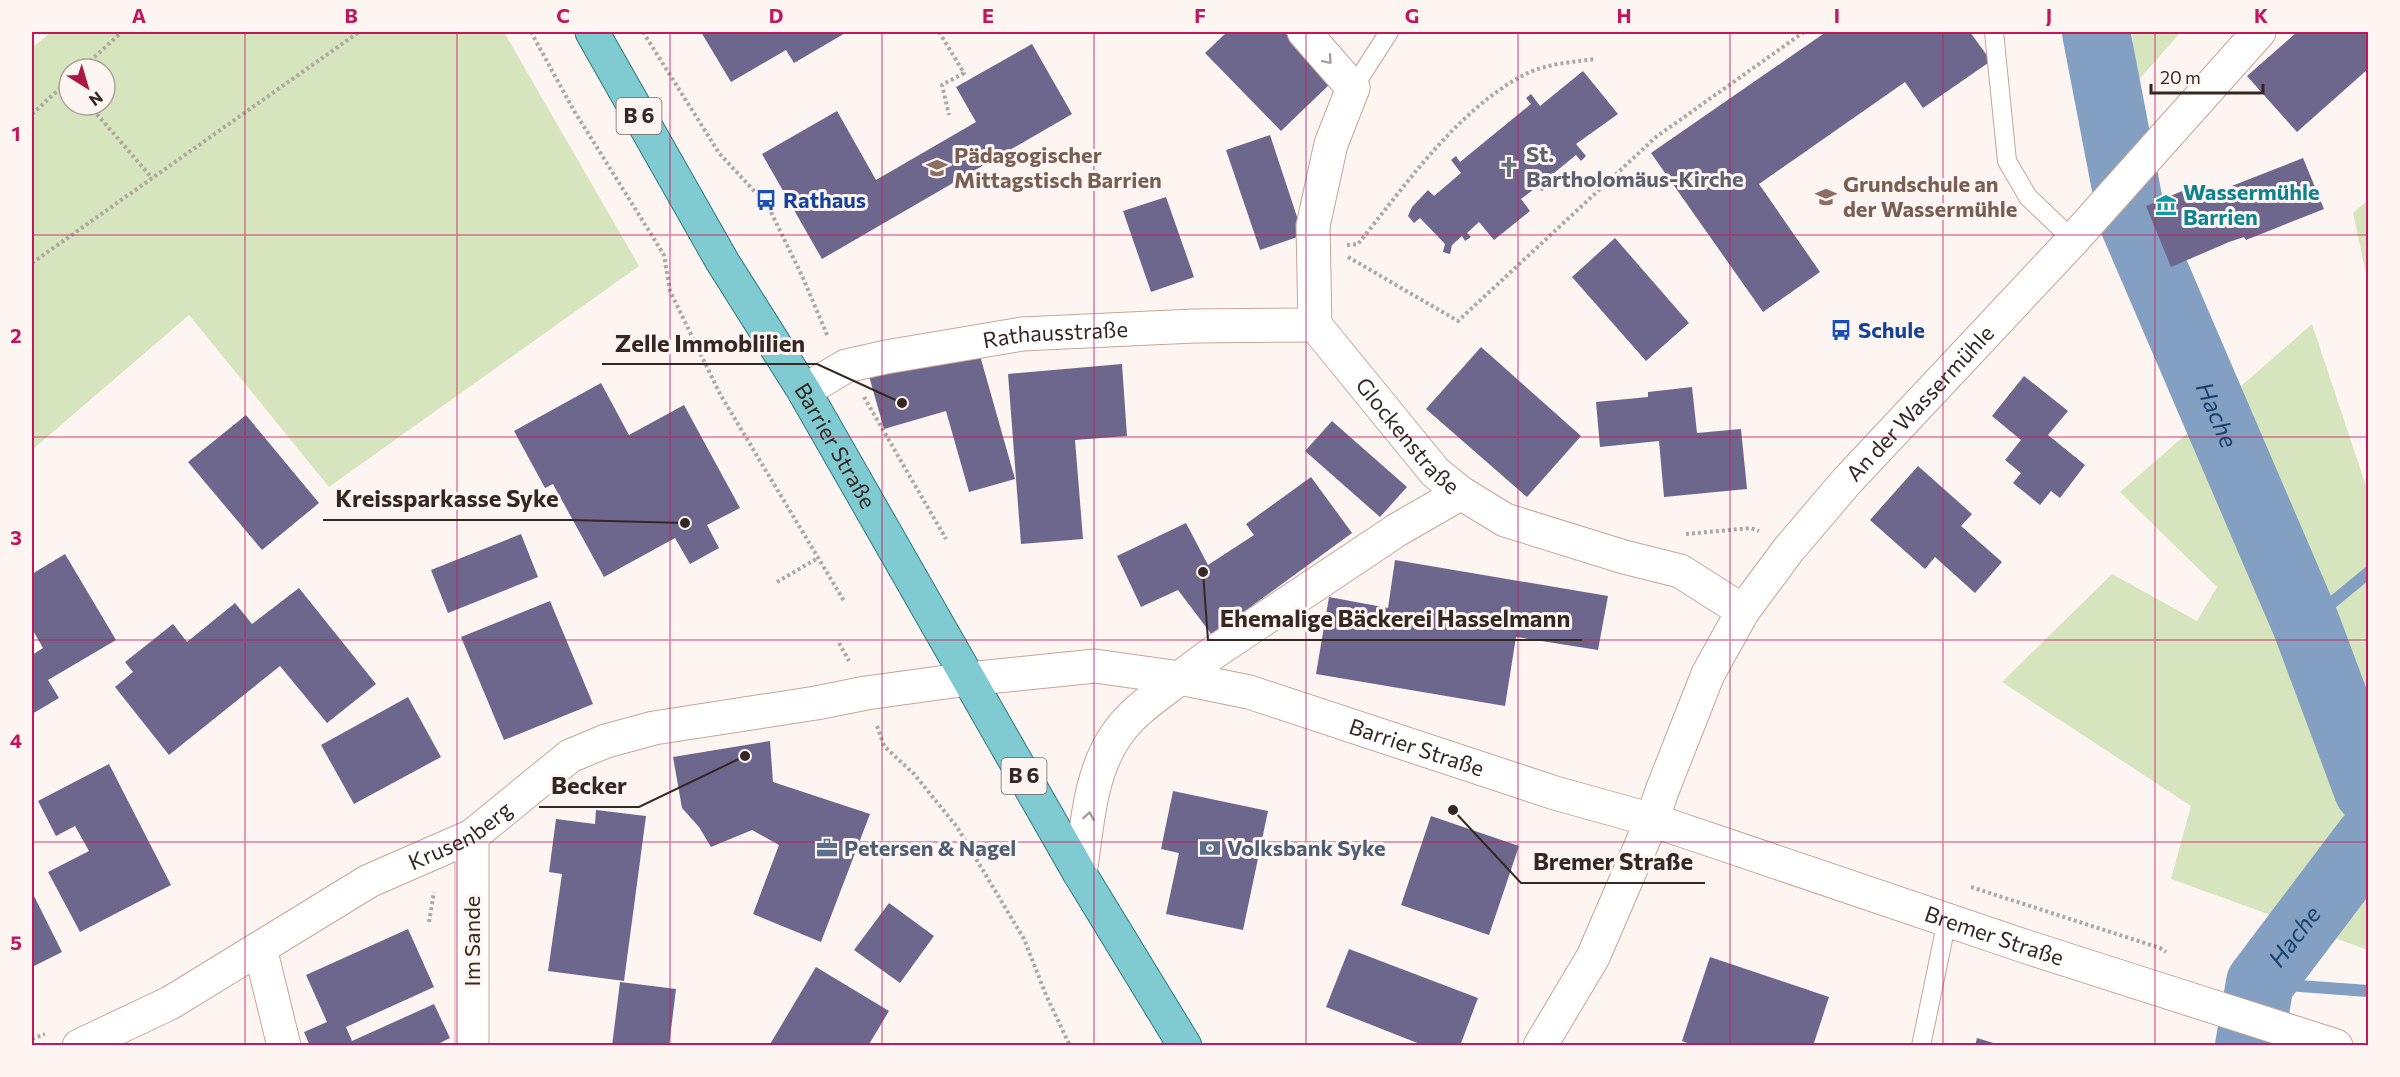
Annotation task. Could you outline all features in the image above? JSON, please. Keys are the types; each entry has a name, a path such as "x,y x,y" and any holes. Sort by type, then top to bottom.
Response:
{"main road":[{"name":"Barrier Straße","path":"592,32 722,261 804,390 969,679"},
{"name":"B 6","path":"969,679 1080,874 1185,1046"}],"street":[{"path":"1304,32 1353,88 1331,144 1314,226 1315,325"},
{"name":"An der Wassermühle","path":"1540,1046 1593,957 1652,820 1708,674 1743,611 1789,549 1847,481 2073,240 2259,32"},
{"name":"Rathausstraße","path":"804,390 846,366 1022,334 1194,326 1315,325"},
{"name":"Glockenstraße","path":"1315,325 1435,472 1461,493 1505,520 1624,557 1680,570 1743,611"},
{"path":"1080,874 1092,797 1100,765 1116,735 1134,715 1214,652 1397,530 1461,493"},
{"name":"Barrier Straße","path":"969,679 1095,666 1180,678 1249,692 1555,793 1652,820"},
{"name":"Krusenberg","path":"79,1046 170,1003 369,881 472,836 570,756 606,741 654,728 969,679"},
{"name":"Bremer Straße","path":"1652,820 1947,920 2336,1046"},
{"name":"Im Sande","path":"472,836 472,1046"},
{"path":"260,948 284,1046"}],"lane":[{"path":"1353,88 1389,32"},
{"path":"1994,32 2007,161 2028,197 2073,240"},
{"path":"1921,1046 1947,920"}],"path":[{"path":"94,57 122,32"},
{"path":"32,263 359,32"},
{"path":"531,32 573,109 664,255 670,291 720,394 844,601"},
{"path":"643,32 719,153 768,206 828,336 946,539"},
{"path":"939,32 964,73 942,85 949,115"},
{"path":"1342,253 1458,321 1656,136 1804,32"},
{"path":"1341,246 1358,244 1435,148 1484,102 1521,76 1562,63 1596,59"},
{"path":"32,114 57,92"},
{"path":"99,117 152,178"},
{"path":"1679,534 1751,528 1770,534"},
{"path":"777,582 818,558"},
{"path":"914,774 957,827 1024,939 1046,995 1070,1046"}],"green space":[{"path":"51,32 504,32 639,266 329,487 189,315 32,450 32,48"},
{"path":"2132,32 2181,32 2136,83"},
{"path":"2368,200 2368,283 2353,213"},
{"path":"2312,324 2365,483 2368,482 2368,950 2171,879 2191,806 2002,682 2112,574 2197,621 2217,587 2120,492"}],"building":[{"path":"701,32 847,32 794,63 786,50 731,82"},
{"path":"1227,32 1284,32 1333,81 1281,131 1205,53"},
{"path":"1826,32 1970,32 1991,61 1923,108 1905,82 1759,184 1820,272 1763,312 1651,153"},
{"path":"2297,32 2368,32 2368,69 2297,132 2247,76"},
{"path":"1032,44 1072,114 822,259 762,154 837,111 876,180 976,122 956,87"},
{"name":"St. Bartholomäus-Kirche","path":"1583,71 1618,114 1576,144 1586,156 1581,161 1576,155 1543,182 1547,188 1542,191 1538,186 1521,199 1530,211 1494,240 1479,222 1467,233 1471,237 1465,241 1462,236 1452,245 1450,254 1443,252 1445,244 1420,218 1414,223 1408,216 1412,207 1428,190 1434,196 1461,173 1451,160 1456,156 1460,162 1531,104 1526,98 1531,94 1540,106"},
{"path":"1270,135 1303,235 1260,250 1226,150"},
{"path":"2303,158 2324,209 2246,240 2244,237 2229,242 2171,267 2146,206 2204,182 2211,198 2227,193 2224,189"},
{"path":"1166,197 1194,277 1151,292 1123,211"},
{"path":"1615,238 1689,323 1646,361 1572,277"},
{"path":"977,345 1015,479 969,492 946,411 884,429 869,376"},
{"path":"1481,347 1581,436 1527,497 1426,409"},
{"path":"1122,364 1127,436 1075,440 1083,539 1021,544 1008,374"},
{"path":"2024,376 2068,411 2048,435 2085,465 2060,498 2051,491 2040,505 2013,483 2021,473 2005,460 2021,440 1992,416"},
{"path":"601,383 629,435 684,405 740,508 707,525 719,548 690,564 675,538 604,577 553,484 545,488 514,431"},
{"path":"1692,387 1697,433 1741,429 1747,489 1664,497 1659,441 1600,447 1596,402 1648,397 1648,392"},
{"path":"246,415 319,503 262,550 188,462"},
{"path":"1332,421 1407,487 1380,517 1305,451"},
{"path":"1918,466 1972,514 1961,526 2002,562 1975,593 1935,557 1925,569 1870,520"},
{"path":"1311,477 1352,533 1212,635 1178,590 1141,607 1117,556 1186,523 1208,565 1254,535 1246,524"},
{"path":"521,534 538,577 448,613 431,570"},
{"path":"65,554 116,640 48,680 59,698 32,714 32,655 43,648 32,629 32,574"},
{"path":"1395,560 1608,596 1598,650 1516,637 1505,706 1316,674 1329,597 1388,608"},
{"path":"299,588 376,684 327,723 280,666 169,755 115,687 133,672 125,662 173,624 187,642 235,603 252,624"},
{"path":"550,601 593,704 504,740 461,637"},
{"path":"408,697 441,757 354,804 321,745"},
{"path":"770,741 773,782 870,814 821,942 753,914 779,845 752,830 711,847 699,827 682,808 673,757"},
{"path":"109,764 171,885 80,932 48,872 89,851 75,826 56,836 38,801"},
{"path":"1173,791 1268,811 1243,930 1166,914 1179,853 1161,849"},
{"path":"596,810 646,816 624,981 548,971 562,874 549,872 556,819 595,824"},
{"path":"1431,816 1519,846 1489,935 1401,905"},
{"path":"32,892 62,952 32,967"},
{"path":"889,903 934,936 900,983 854,950"},
{"path":"408,929 434,987 346,1027 352,1041 434,1004 450,1038 434,1046 310,1046 304,1032 327,1022 306,975"},
{"path":"1349,949 1478,998 1460,1046 1425,1046 1326,1007"},
{"path":"1710,957 1829,997 1813,1046 1695,1046 1682,1041"},
{"path":"816,967 889,1011 868,1046 769,1046"},
{"path":"620,982 676,989 669,1046 612,1046"},
{"path":"1977,1038 2000,1045 1975,1046"}],"waterway":[{"name":"Hache","path":"2096,32 2132,219 2306,624 2368,790"},
{"path":"2306,624 2368,573"},
{"name":"Hache","path":"2249,1046 2260,983 2368,840"},
{"path":"2260,983 2368,991"}],"place":[{"name":"St. Bartholomäus-Kirche","path":"1509,167"},
{"name":"Pädagogischer Mittagstisch Barrien","path":"937,168"},
{"name":"Grundschule an der Wassermühle","path":"1826,197"},
{"name":"Rathaus","path":"766,200"},
{"name":"Wassermühle Barrien","path":"2166,205"},
{"name":"Schule","path":"1841,330"},
{"name":"Zelle Immoblilien","path":"902,403"},
{"name":"Kreissparkasse Syke","path":"685,523"},
{"name":"Ehemalige Bäckerei Hasselmann","path":"1203,572"},
{"name":"Becker","path":"745,756"},
{"name":"Bremer Straße","path":"1453,810"},
{"name":"Petersen & Nagel","path":"827,848"},
{"name":"Volksbank Syke","path":"1210,848"}]}
